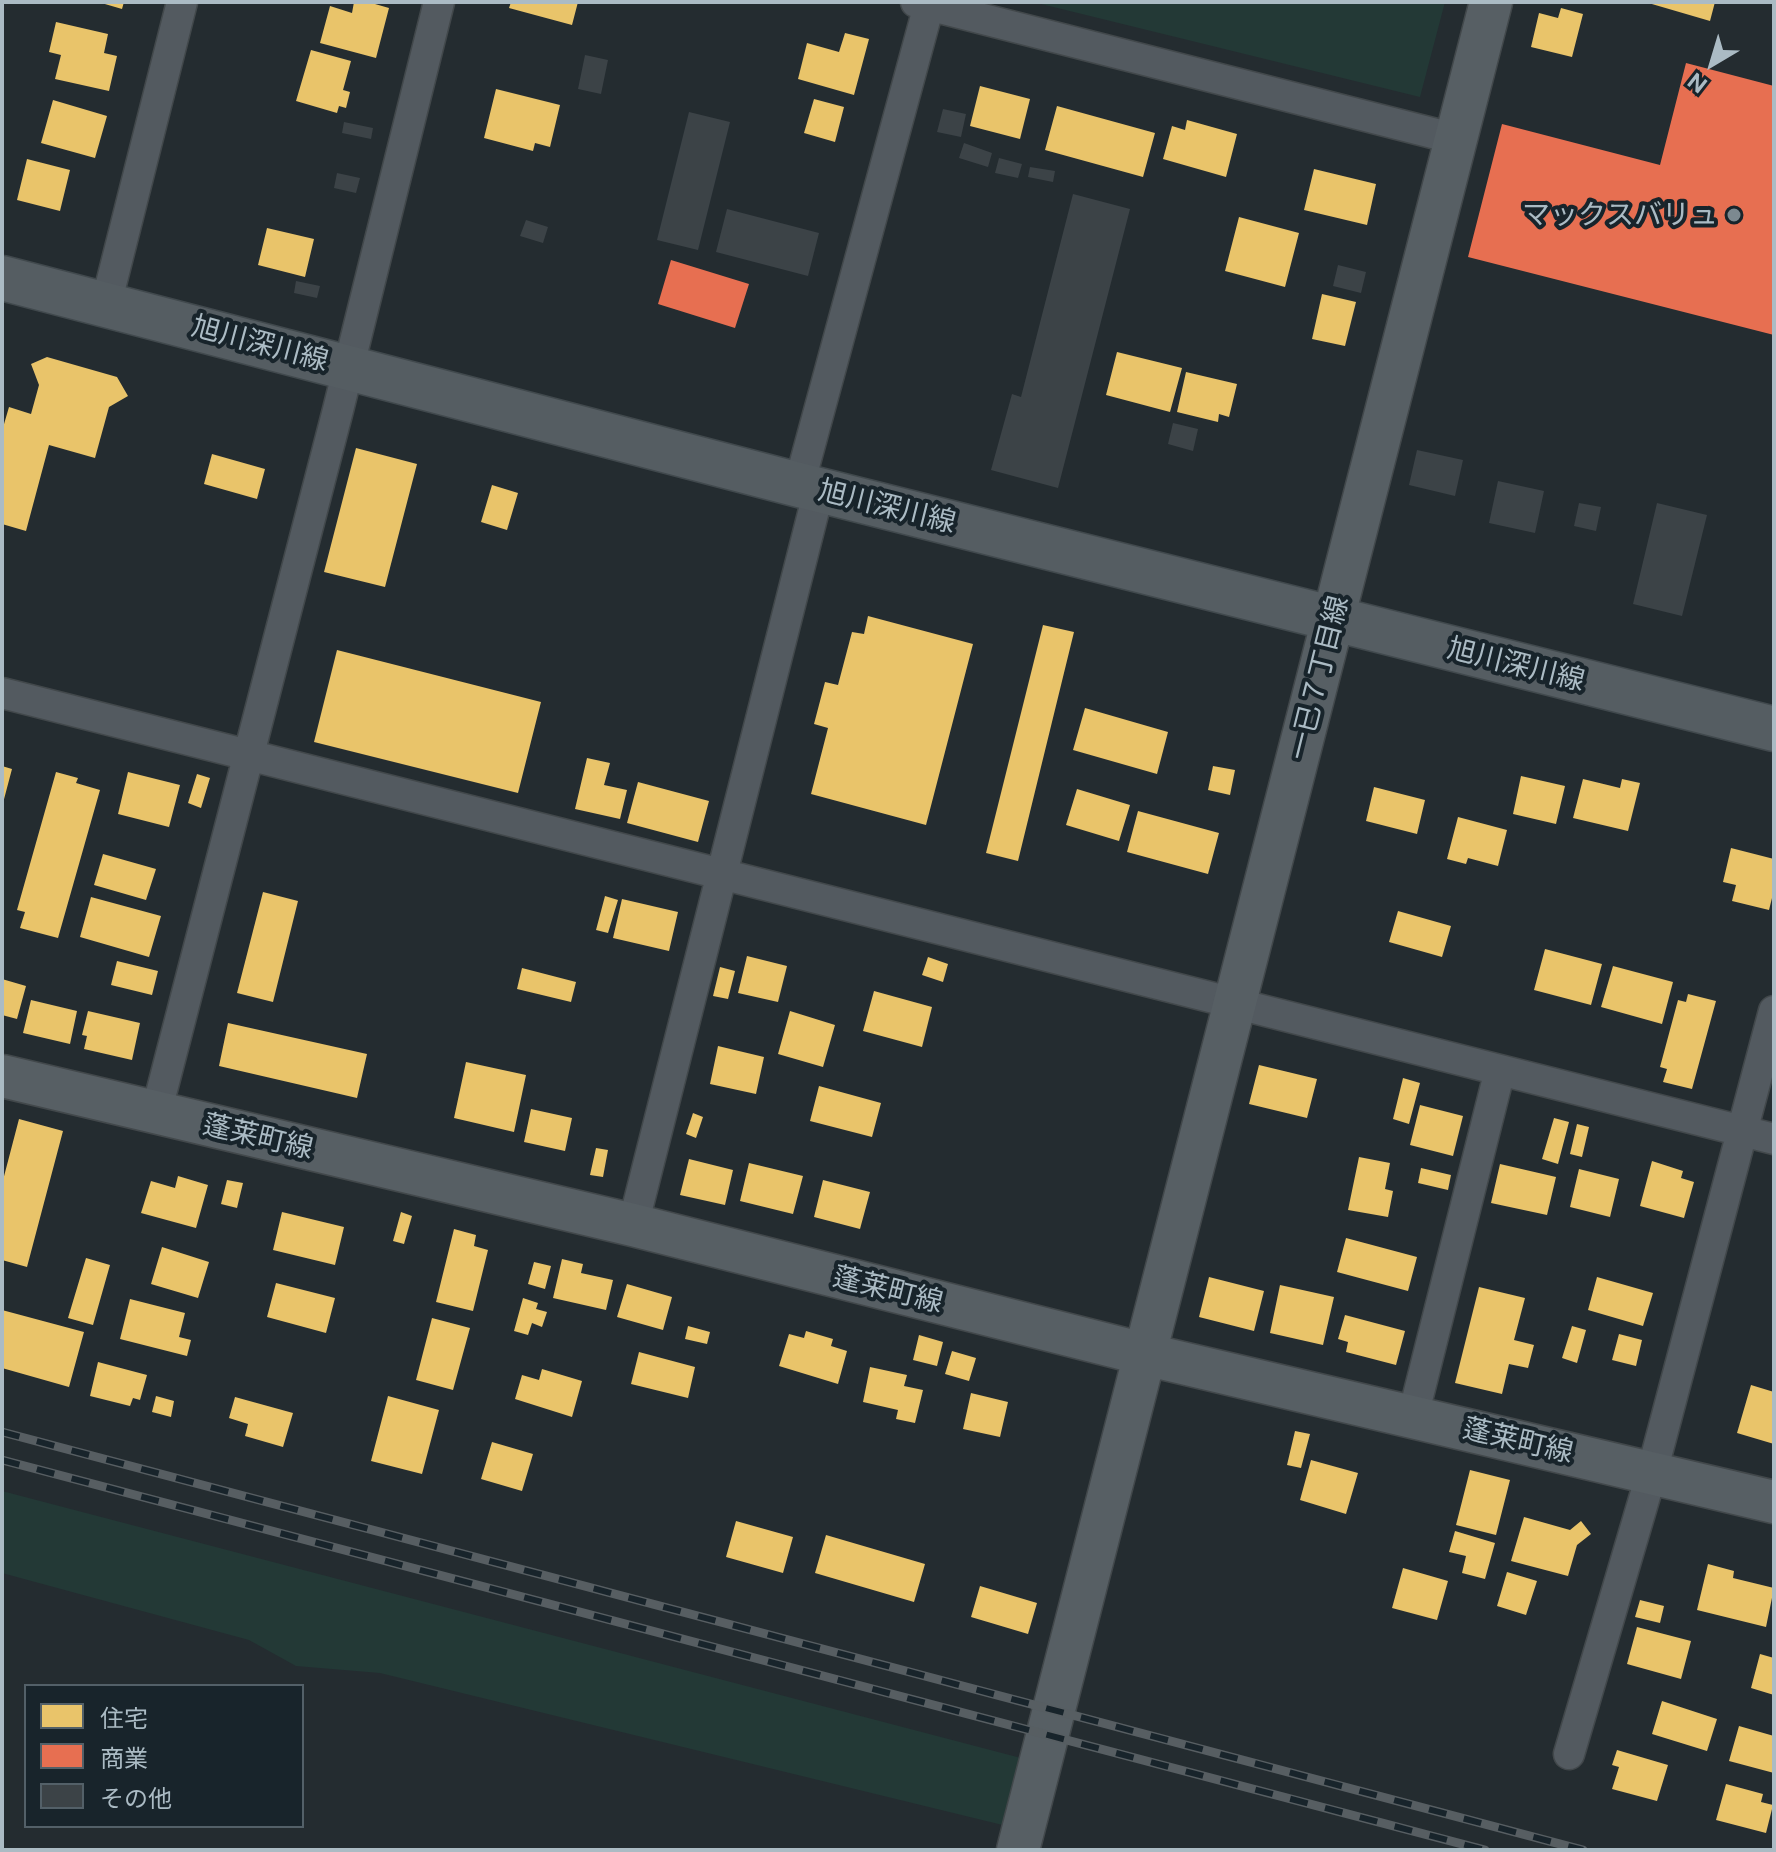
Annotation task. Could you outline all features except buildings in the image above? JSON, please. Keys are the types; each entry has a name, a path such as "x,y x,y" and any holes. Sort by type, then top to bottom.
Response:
{"main road":[{"name":"旭川深川線","path":"2,278 809,488 1774,729"}],"street":[{"path":"106,304 182,2"},
{"path":"156,1113 349,367 439,2"},
{"name":"一已７丁目線","path":"1018,1850 1491,2"},
{"path":"633,1225 724,874 809,488 923,4 1456,139"},
{"path":"2,693 1774,1139"},
{"path":"1569,1754 1652,1472 1774,1011"},
{"path":"1413,1416 1500,1070"},
{"name":"蓬莱町線","path":"2,1076 633,1225 1144,1354 1774,1502"}],"green space":[{"path":"1033,2 1445,2 1420,97"},
{"path":"2,1491 1040,1763 1023,1830 380,1673 296,1666 249,1640 2,1573"}],"railway":[{"path":"2,1432 1583,1850"},
{"path":"2,1460 1485,1850"}],"place":[{"name":"マックスバリュ","path":"1734,215"}]}
